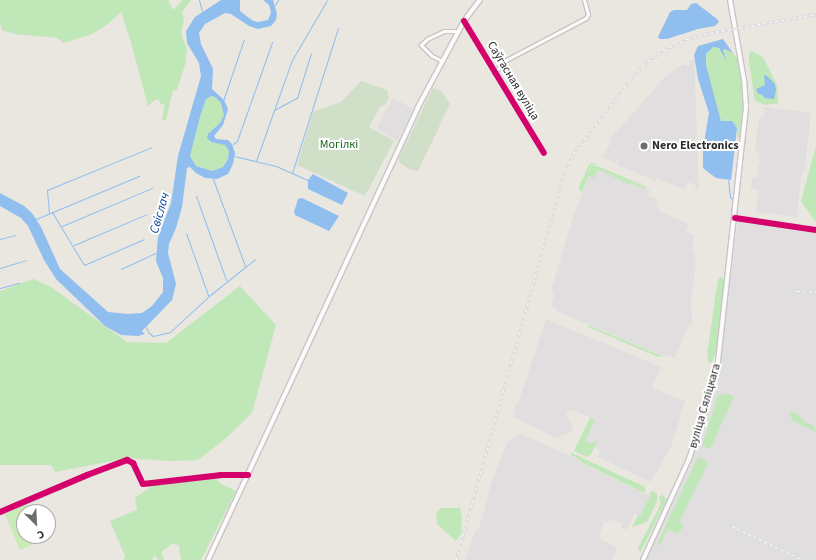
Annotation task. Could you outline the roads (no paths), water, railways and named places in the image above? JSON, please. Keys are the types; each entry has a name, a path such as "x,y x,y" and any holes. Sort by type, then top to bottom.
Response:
{"main road":[{"path":"208,560 430,85 458,31 480,0"},
{"name":"вуліца Сяліцкага","path":"643,560 689,458 713,382 718,361 741,167 746,94 730,0"}],"street":[{"name":"Саўгасная вуліца","path":"494,73 506,60 586,18 588,14 584,0"},
{"name":"Саўгасная вуліца","path":"464,21 494,73 544,153"},
{"path":"442,62 432,56 421,45 427,39 444,30 458,31"},
{"path":"735,218 816,230"},
{"path":"0,512 65,484 127,460 133,463 143,484 221,475 248,476"}],"water":[{"path":"221,0 240,0 240,11 253,21 258,22 268,20 271,13 269,5 263,0 273,0 277,14 276,20 271,26 258,29 249,26 231,14 225,13 205,24 199,33 201,44 213,69 212,89 224,100 228,109 223,125 214,136 216,139 228,140 232,144 235,153 233,164 228,174 217,179 205,178 196,173 190,167 187,168 182,207 176,228 169,244 168,253 176,284 172,300 142,331 145,334 138,336 121,335 105,326 56,279 44,260 28,226 21,218 0,206 0,193 24,206 32,213 41,227 60,269 108,312 128,314 142,313 152,306 163,292 163,278 156,261 158,237 171,203 178,156 201,76 199,63 187,43 186,31 195,17","holes":["211,96 215,97 221,103 224,115 220,123 208,134 207,138 211,142 225,145 229,151 228,159 223,167 212,171 196,166 190,156 206,99"]},
{"path":"696,3 719,22 715,26 698,29 667,39 660,39 658,37 670,12 674,10 687,10 691,4"},
{"path":"723,39 733,53 725,49 723,50 727,62 719,48 713,47 706,54 706,65 721,121 732,121 737,128 731,180 716,178 703,168 703,149 709,113 698,79 694,55 698,46"},
{"path":"764,75 775,84 776,90 774,99 765,98 761,94 758,94 756,89 765,85"},
{"path":"313,174 348,193 342,205 308,189 308,180"},
{"path":"302,198 339,216 329,231 295,215 294,212 298,199"}],"waterway":[{"path":"199,0 202,11"},
{"path":"275,5 278,0"},
{"path":"256,161 292,60 327,0"},
{"path":"292,173 338,28"},
{"path":"223,101 244,39"},
{"path":"233,144 237,141 272,42"},
{"path":"274,110 297,98 311,53"},
{"path":"49,213 47,190 152,147"},
{"path":"234,156 276,166 308,180"},
{"path":"36,219 139,176"},
{"path":"213,179 245,266"},
{"path":"728,180 730,197 733,199"},
{"path":"62,226 152,188"},
{"path":"196,196 226,280"},
{"path":"52,212 84,265 144,239"},
{"name":"Свіслач","path":"74,245 147,214"},
{"path":"186,233 208,295"},
{"path":"0,239 15,235"},
{"path":"121,269 156,253"},
{"path":"146,327 148,332 153,336 170,332 209,296 255,259"},
{"path":"0,268 26,260"},
{"path":"0,288 19,283"}],"railway":[{"path":"456,560 565,169 573,154 629,81 643,65 664,50 687,39 704,34 816,14"},
{"path":"797,291 816,292"},
{"path":"732,526 803,560"}],"place":[{"name":"Nero Electronics","path":"644,146"}],"park label":[{"name":"Могілкі","path":"339,145"}]}
